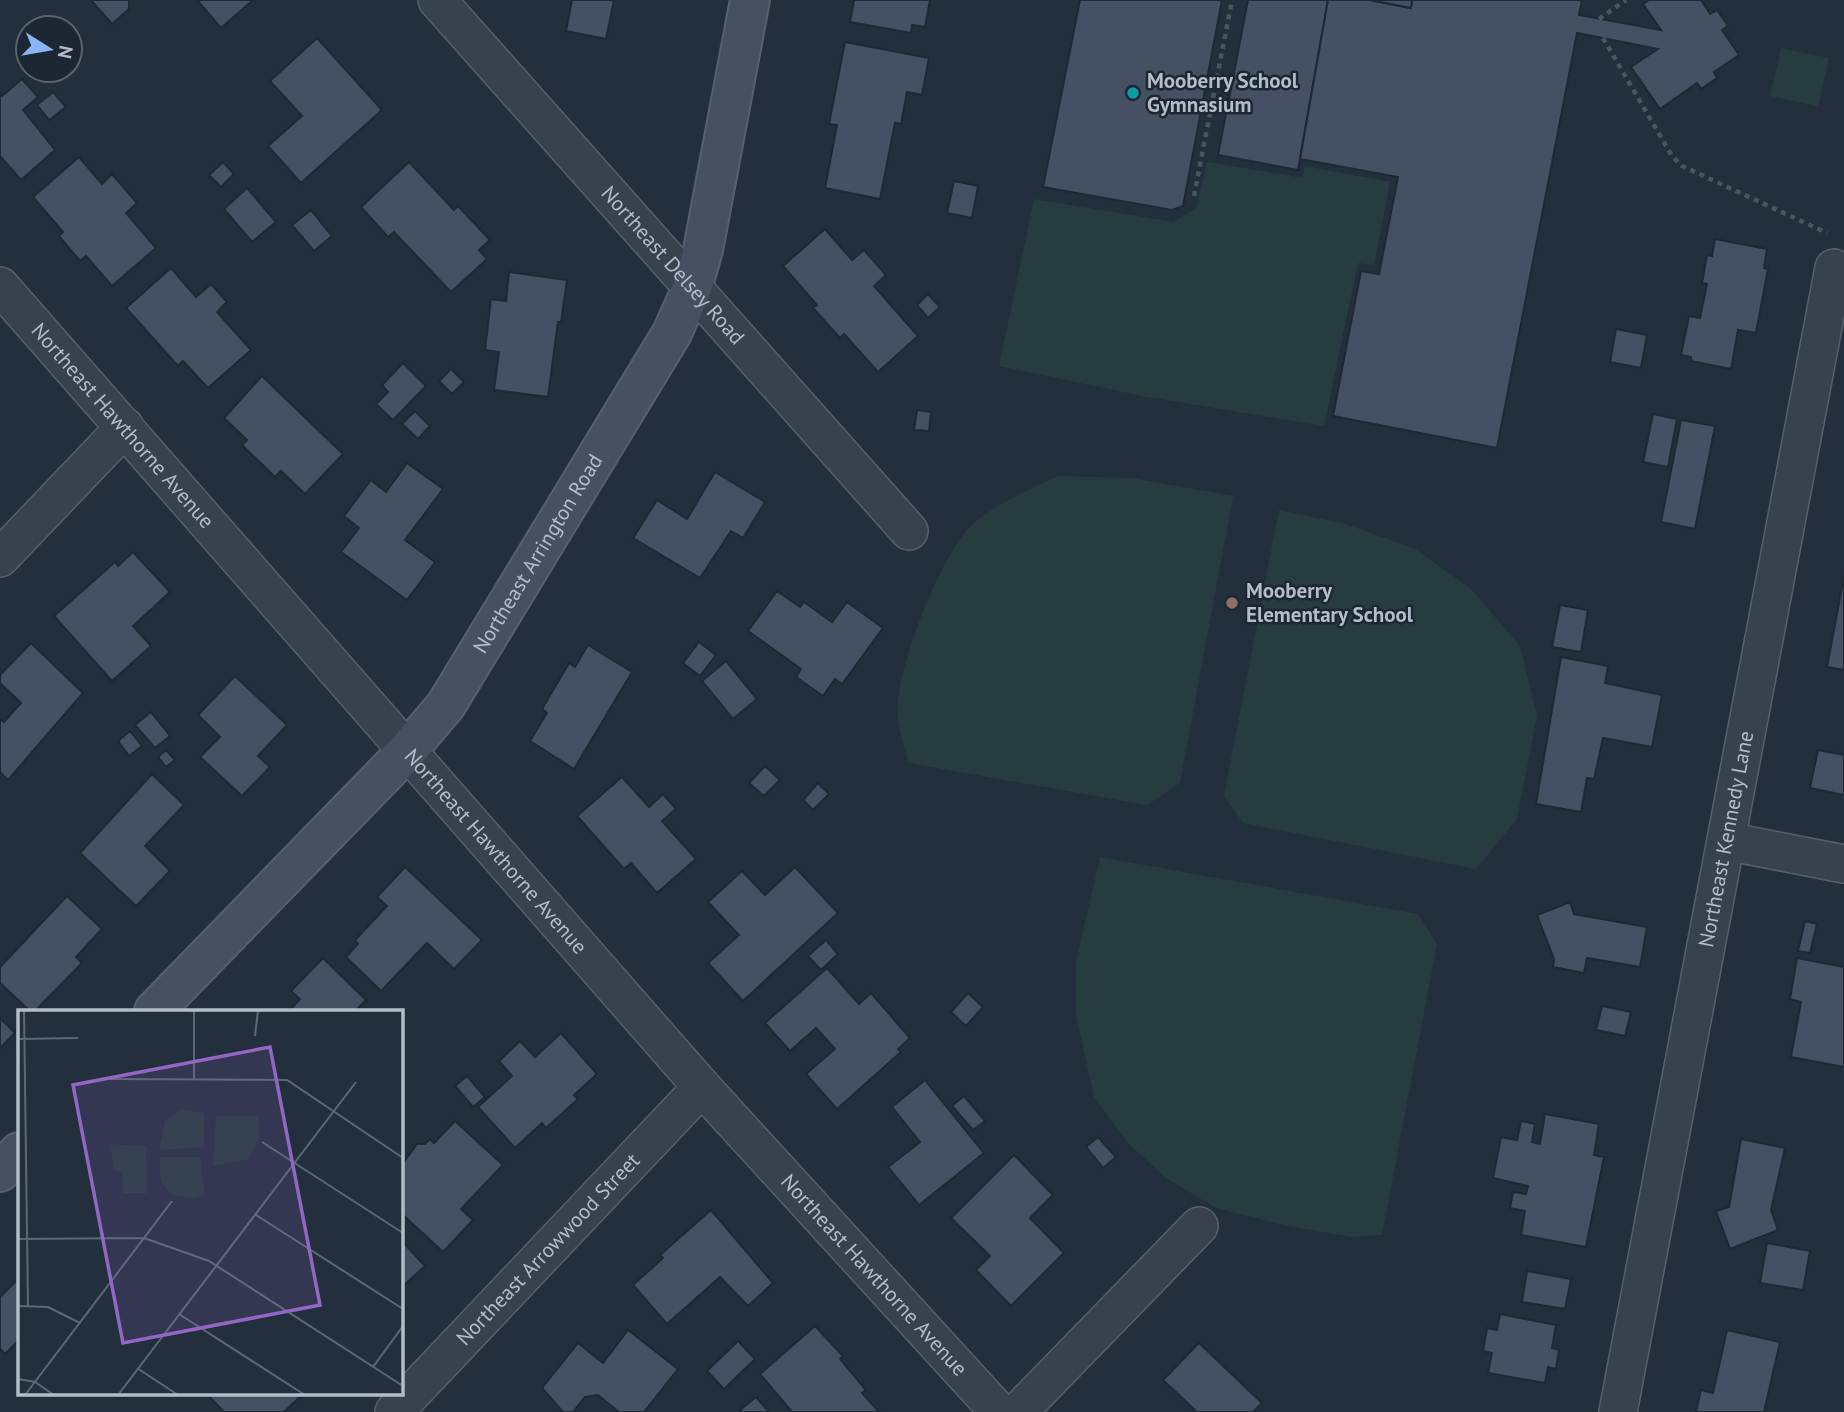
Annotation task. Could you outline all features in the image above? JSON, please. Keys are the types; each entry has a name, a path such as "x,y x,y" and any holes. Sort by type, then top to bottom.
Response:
{"street":[{"name":"Northeast Delsey Road","path":"437,0 909,531"},
{"name":"Northeast Arrington Road","path":"155,1010 407,751 446,705 672,333 692,288 704,250 750,0"},
{"name":"Northeast Kennedy Lane","path":"1618,1412 1834,268"},
{"name":"Northeast Hawthorne Avenue","path":"0,286 702,1087 999,1412"},
{"path":"0,558 125,427"},
{"path":"1726,841 1844,864"},
{"name":"Northeast Arrowwood Street","path":"394,1412 702,1087"},
{"path":"0,1172 18,1153"},
{"path":"1018,1412 1199,1226"}],"path":[{"path":"1194,197 1232,0"},
{"path":"1599,19 1626,0"},
{"path":"1603,38 1672,156 1682,166 1824,231 1831,236 1827,258 1834,268"}],"green space":[{"path":"1781,48 1829,58 1818,106 1770,96"},
{"path":"1207,162 1303,178 1305,166 1390,182 1374,265 1358,263 1324,426 1142,396 999,366 1034,199 1173,222 1197,207"},
{"path":"1058,476 1132,478 1233,496 1180,783 1147,805 908,763 898,721 898,701 909,652 940,573 963,535 981,517"},
{"path":"1279,510 1346,524 1415,549 1470,588 1520,646 1537,716 1517,819 1476,869 1243,823 1224,796"},
{"path":"1100,857 1418,914 1437,944 1382,1235 1351,1237 1284,1225 1216,1208 1166,1178 1128,1143 1094,1097 1076,1016 1076,962"}],"building":[{"path":"91,0 129,0 129,9 112,24"},
{"path":"197,0 253,0 221,28"},
{"path":"572,0 614,0 606,39 566,31"},
{"path":"854,0 930,0 925,27 912,25 911,33 850,22"},
{"name":"Mooberry School Gymnasium","path":"1080,0 1222,0 1183,206 1172,210 1043,187"},
{"path":"1248,0 1328,0 1298,170 1218,155"},
{"path":"1328,0 1370,0 1411,8 1412,0 1582,0 1579,15 1661,30 1643,4 1649,0 1701,0 1710,14 1717,10 1728,26 1722,30 1739,55 1714,72 1717,78 1701,89 1697,83 1660,109 1631,67 1658,49 1577,33 1497,448 1333,416 1361,271 1379,274 1398,177 1300,159"},
{"path":"1370,0 1412,0 1411,8"},
{"path":"317,38 382,110 301,183 268,146 302,116 270,81"},
{"path":"845,42 929,58 922,95 907,92 901,124 895,123 880,199 825,188 837,125 829,124"},
{"path":"16,84 26,84 38,97 23,110 55,150 21,180 0,156 0,93 2,96"},
{"path":"53,92 66,107 49,120 37,105"},
{"path":"79,157 102,184 112,174 137,203 126,213 156,248 112,286 86,256 80,261 59,236 63,232 33,197"},
{"path":"223,162 234,174 221,187 209,175"},
{"path":"409,162 454,210 458,206 490,240 479,250 487,259 451,292 394,232 388,237 361,207"},
{"path":"954,181 978,186 972,218 947,213"},
{"path":"247,188 276,222 252,242 224,209"},
{"path":"311,210 332,236 314,251 292,225"},
{"path":"825,229 852,260 864,250 886,275 874,286 918,336 878,372 844,334 840,338 813,308 817,305 783,266"},
{"path":"1715,239 1767,249 1764,268 1768,269 1756,333 1738,330 1731,369 1691,361 1691,357 1681,355 1689,316 1700,318 1707,284 1702,283 1707,255 1712,256"},
{"path":"171,268 196,297 211,284 227,302 217,312 251,350 208,388 183,361 178,366 126,308"},
{"path":"509,272 567,280 561,322 558,322 548,397 494,390 499,352 485,350 491,299 506,301"},
{"path":"928,294 940,307 928,318 917,305"},
{"path":"1616,329 1647,335 1641,368 1610,362"},
{"path":"403,363 426,386 393,420 376,404 388,392 382,385"},
{"path":"451,369 464,382 452,394 439,381"},
{"path":"262,376 343,454 305,494 281,471 275,477 242,445 247,440 224,418"},
{"path":"917,410 931,412 929,431 914,430"},
{"path":"415,411 430,426 418,439 402,424"},
{"path":"1653,414 1677,419 1668,467 1643,462"},
{"path":"1681,420 1715,426 1695,529 1661,522"},
{"path":"407,463 443,489 405,540 435,562 407,600 341,552 359,528 344,516 371,480 386,492"},
{"path":"715,472 765,502 743,538 731,531 700,578 633,538 657,500 687,519"},
{"path":"133,552 170,592 133,626 151,646 112,681 54,616 115,562 118,566"},
{"path":"1844,576 1844,670 1827,667"},
{"path":"777,591 800,607 804,602 832,622 847,602 883,628 842,684 835,679 823,696 796,677 801,669 748,631"},
{"path":"1560,605 1588,610 1581,652 1552,647"},
{"path":"699,642 716,655 700,676 683,663"},
{"path":"31,643 83,693 8,780 0,772 0,719 4,722 21,703 0,683 0,675"},
{"path":"588,645 632,672 574,769 530,741 547,713 542,709 569,663 575,667"},
{"path":"1561,657 1608,666 1605,683 1662,695 1652,747 1603,738 1594,779 1587,778 1581,812 1536,804"},
{"path":"726,661 757,699 733,719 702,681"},
{"path":"235,676 287,725 258,756 270,767 242,796 200,757 220,737 198,715"},
{"path":"151,712 170,736 155,748 135,725"},
{"path":"130,731 142,746 129,756 118,741"},
{"path":"166,750 175,760 166,767 158,757"},
{"path":"1818,750 1844,755 1844,795 1810,788"},
{"path":"765,766 780,780 764,796 749,783"},
{"path":"152,774 184,805 145,846 170,871 136,906 80,853"},
{"path":"622,777 649,807 663,794 676,809 662,821 696,859 657,893 631,863 624,869 577,816"},
{"path":"818,783 829,794 813,810 803,800"},
{"path":"405,867 482,940 454,969 427,943 381,991 346,957 358,944 355,940 387,906 377,897"},
{"path":"795,867 838,913 743,1001 708,963 739,935 708,902 742,871 765,895"},
{"path":"67,896 102,929 76,957 82,963 36,1010 29,1010 0,983 0,967"},
{"path":"1570,902 1574,914 1647,927 1640,967 1587,958 1584,973 1553,967 1554,959 1537,915"},
{"path":"1805,921 1817,924 1810,953 1798,951"},
{"path":"826,940 838,954 821,970 808,956"},
{"path":"323,958 366,1000 356,1010 290,1010 300,999 291,991"},
{"path":"1797,958 1844,967 1844,1067 1791,1057 1801,1002 1790,999"},
{"path":"827,968 859,1004 871,993 910,1038 898,1049 901,1052 837,1109 806,1074 835,1049 816,1028 790,1051 765,1023"},
{"path":"968,993 983,1007 966,1026 951,1012"},
{"path":"1602,1006 1631,1012 1625,1036 1596,1030"},
{"path":"0,1020 15,1033 0,1048"},
{"path":"561,1033 597,1074 574,1095 578,1099 546,1128 542,1123 515,1148 478,1107 512,1076 499,1061 520,1041 535,1057"},
{"path":"467,1076 485,1097 473,1107 455,1086"},
{"path":"925,1080 984,1153 919,1205 888,1167 920,1142 892,1107"},
{"path":"964,1096 985,1121 973,1130 952,1106"},
{"path":"1545,1114 1599,1124 1594,1155 1604,1157 1586,1247 1521,1235 1525,1211 1510,1208 1513,1192 1526,1194 1528,1186 1493,1178 1501,1137 1517,1140 1521,1121 1535,1124 1532,1142 1540,1144"},
{"path":"455,1121 503,1165 461,1209 473,1220 443,1252 402,1214 402,1165 417,1144 425,1144 430,1139 434,1143"},
{"path":"1098,1137 1116,1157 1103,1168 1086,1147"},
{"path":"1741,1139 1785,1148 1771,1210 1778,1230 1730,1249 1716,1211 1729,1207"},
{"path":"1014,1155 1053,1195 1030,1218 1064,1253 1011,1306 976,1270 990,1256 951,1218"},
{"path":"711,1210 773,1283 748,1306 720,1277 667,1324 633,1285 663,1258 660,1255"},
{"path":"402,1241 425,1266 402,1287"},
{"path":"1767,1243 1810,1251 1803,1290 1760,1283"},
{"path":"1527,1271 1571,1279 1565,1309 1522,1302"},
{"path":"18,1279 18,1341 5,1354 0,1349 0,1297"},
{"path":"1500,1314 1556,1325 1552,1348 1559,1350 1556,1369 1548,1367 1545,1383 1488,1373 1492,1353 1483,1351 1487,1328 1497,1330"},
{"path":"815,1326 843,1356 840,1359 866,1390 862,1393 879,1412 792,1412 760,1374"},
{"path":"628,1330 678,1369 644,1412 619,1412 598,1395 585,1397 573,1412 563,1412 542,1388 578,1343 603,1363"},
{"path":"1727,1330 1780,1342 1764,1412 1696,1412 1701,1390 1713,1393"},
{"path":"738,1341 755,1359 724,1389 707,1371"},
{"path":"1199,1343 1262,1403 1253,1412 1193,1412 1195,1410 1163,1380"},
{"path":"207,1394 303,1394 284,1412 224,1412"},
{"path":"756,1397 769,1412 740,1410"}],"place":[{"name":"Mooberry School Gymnasium","path":"1133,93"},
{"name":"Mooberry Elementary School","path":"1232,603"}]}
